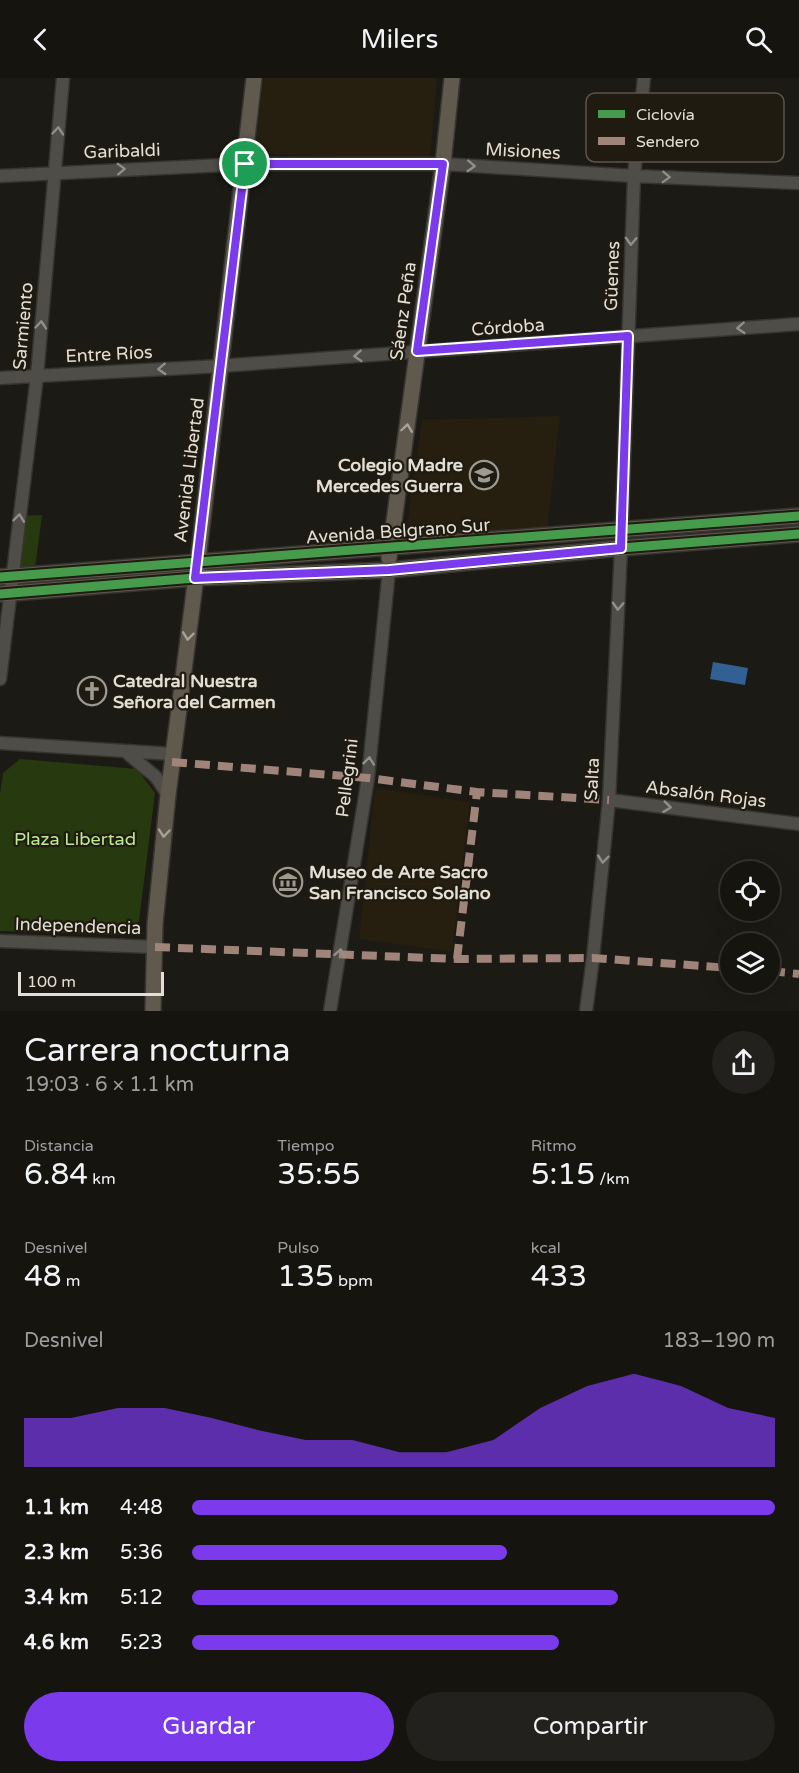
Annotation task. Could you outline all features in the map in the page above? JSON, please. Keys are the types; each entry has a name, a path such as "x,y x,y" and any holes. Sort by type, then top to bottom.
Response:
{"main road":[{"name":"Avenida Libertad","path":"153,1011 155,924 168,795 198,561 254,78"},
{"name":"Sáenz Peña","path":"390,548 443,164 452,78"},
{"name":"Avenida Belgrano Sur","path":"5,577 799,516"},
{"name":"Avenida Belgrano Sur","path":"5,593 195,578 389,570 799,534"},
{"name":"Pellegrini","path":"389,570 390,548"}],"street":[{"name":"Sarmiento","path":"0,679 5,577 37,376 63,78"},
{"name":"Güemes","path":"642,93 644,78"},
{"name":"Güemes","path":"621,548 635,162"},
{"name":"Garibaldi","path":"0,176 55,171 245,164"},
{"name":"Misiones","path":"245,164 443,164 634,176 799,183"},
{"name":"Córdoba","path":"220,366 799,324"},
{"name":"Entre Ríos","path":"0,378 220,366"},
{"name":"Salta","path":"586,1011 609,800 621,548"},
{"name":"Pellegrini","path":"330,1011 368,778 389,570"},
{"path":"0,743 173,754"},
{"path":"126,752 156,777 168,795"},
{"name":"Absalón Rojas","path":"609,800 799,824"},
{"name":"Independencia","path":"0,941 155,947"}],"shaded area":[{"path":"264,78 437,78 430,160 254,154"},
{"name":"Colegio Madre Mercedes Guerra","path":"560,416 547,531 405,541 422,420"},
{"path":"375,788 470,802 452,952 359,939"}],"green space":[{"path":"42,515 35,569 13,571 19,516"},
{"name":"Plaza Libertad","path":"20,759 137,769 155,793 139,921 126,935 0,931 0,794 3,773"}],"water":[{"path":"713,662 748,668 745,685 710,679"}],"marked path":[{"path":"172,762 368,778 477,792 609,800"},
{"path":"457,959 477,792"},
{"path":"155,947 457,959 593,958 720,967"},
{"path":"780,972 799,974"}],"cycle path":[{"path":"0,577 799,516"},
{"path":"0,594 195,578 389,570 799,534"}],"place":[{"name":"Colegio Madre Mercedes Guerra","path":"484,475"},
{"name":"Catedral Nuestra Señora del Carmen","path":"92,691"},
{"name":"Museo de Arte Sacro San Francisco Solano","path":"288,882"}],"route":[{"path":"245,164 443,164 417,351 628,336 621,548 389,570 195,578 245,164"}]}
